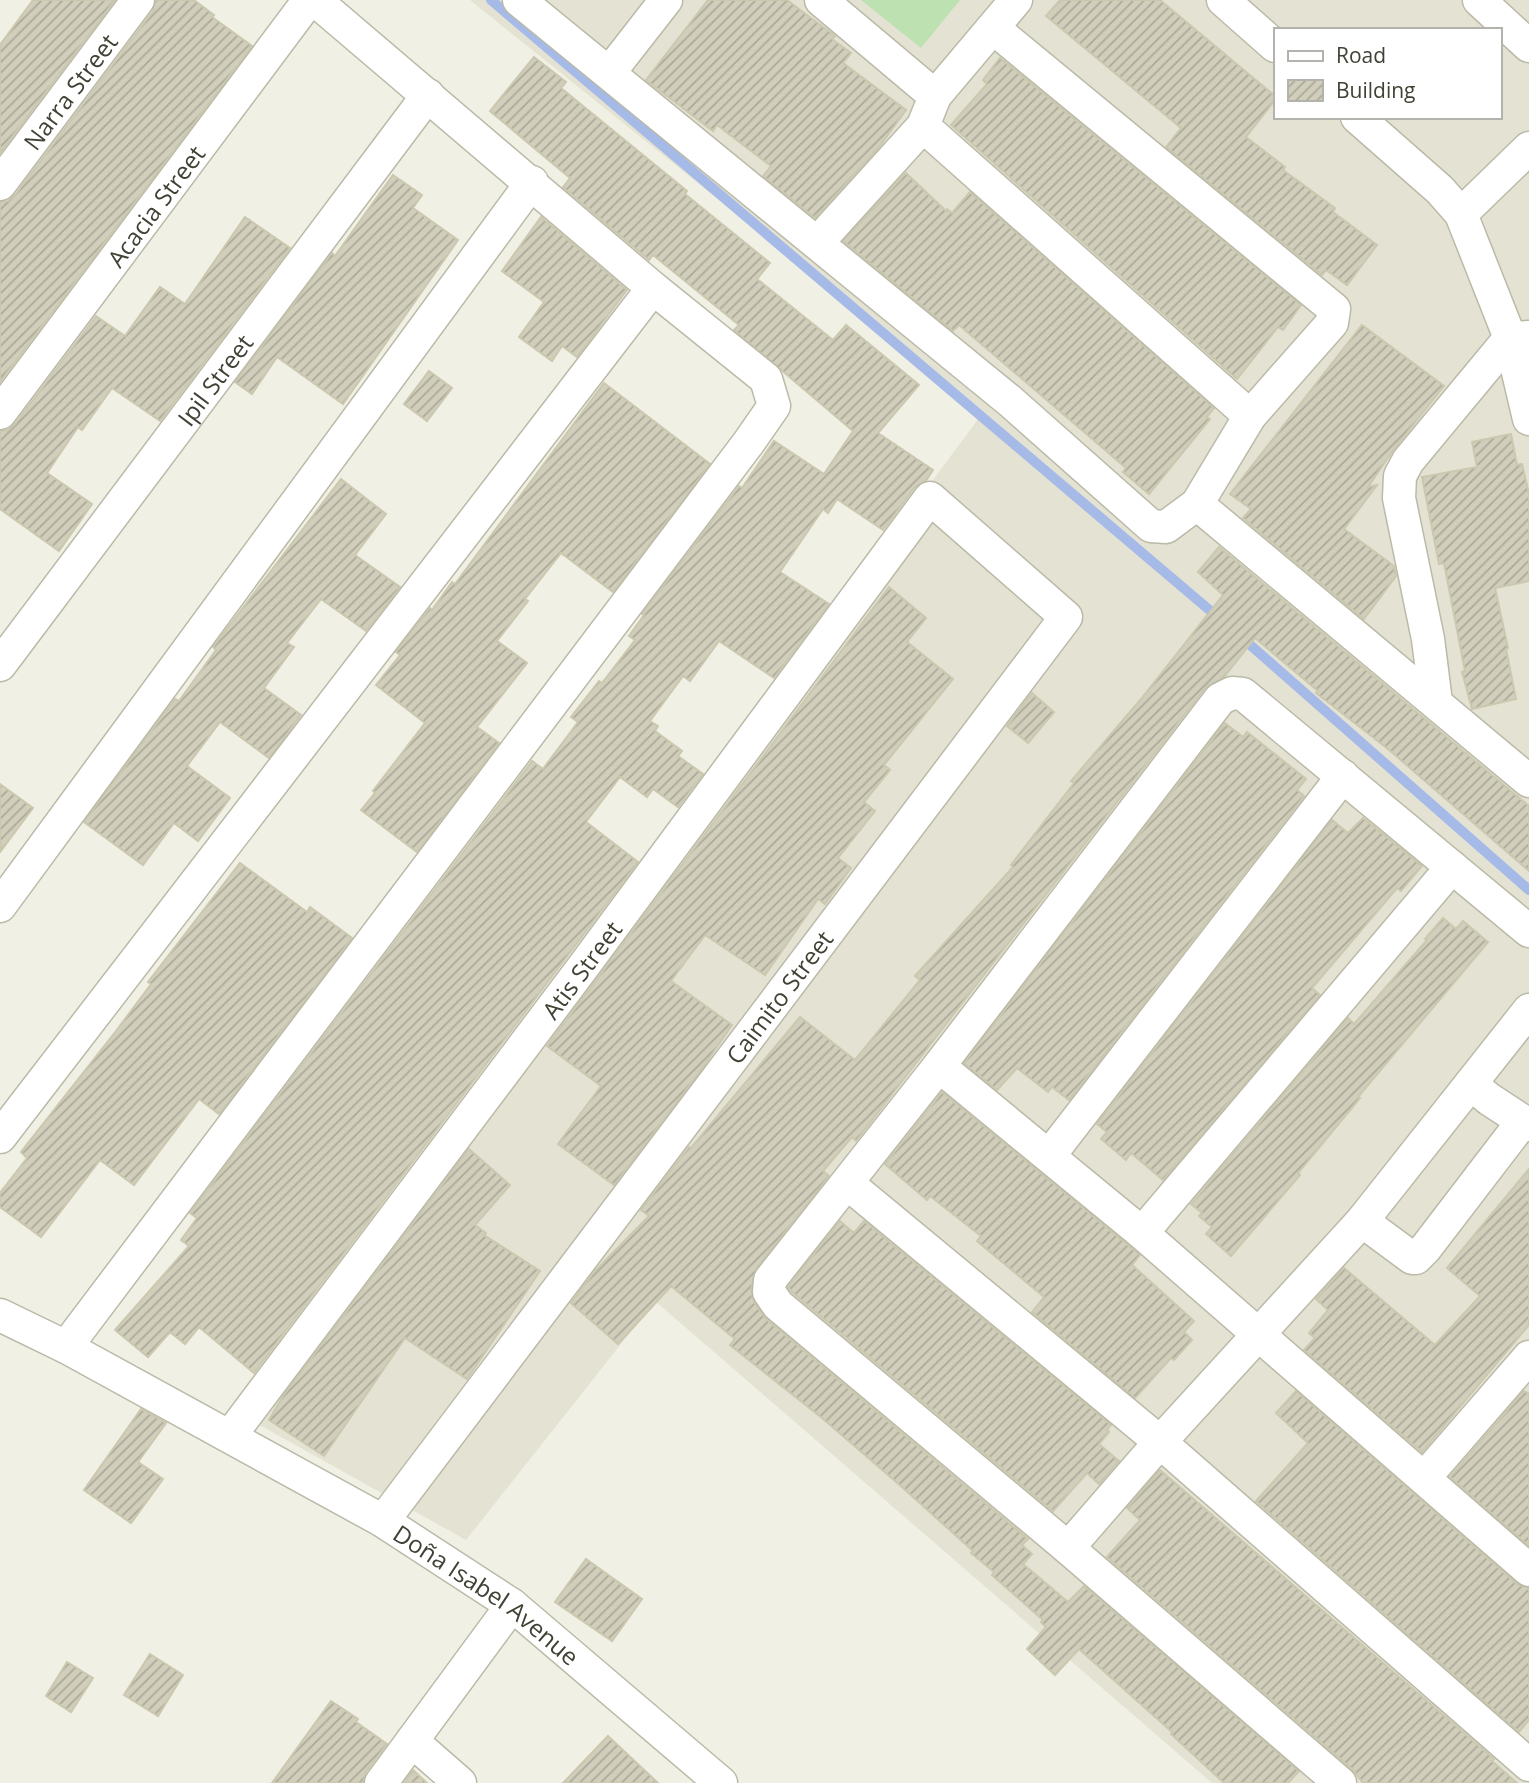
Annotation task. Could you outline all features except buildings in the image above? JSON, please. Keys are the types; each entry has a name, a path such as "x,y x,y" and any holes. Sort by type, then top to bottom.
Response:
{"street":[{"name":"Narra Street","path":"0,184 138,0"},
{"name":"Acacia Street","path":"0,412 309,0"},
{"path":"66,1347 724,476 774,406 766,379 653,288 532,182 315,0"},
{"path":"519,0 1010,401 1151,526 1166,527 1197,504 1250,416 1332,323 1334,309 993,28"},
{"path":"609,74 666,0"},
{"path":"821,0 934,96"},
{"path":"817,243 923,126 934,96 1016,0"},
{"path":"1223,0 1274,45"},
{"path":"1479,0 1529,46"},
{"name":"Ipil Street","path":"0,665 428,95"},
{"path":"1359,119 1440,190 1461,214 1520,338 1529,419"},
{"path":"923,126 1250,416"},
{"path":"1461,214 1529,148"},
{"path":"0,906 532,182"},
{"path":"3,1126 653,288"},
{"path":"1436,702 1428,639 1399,498 1400,476 1408,461 1520,338"},
{"name":"Atis Street","path":"230,1436 600,945 930,498"},
{"name":"Caimito Street","path":"383,1521 1066,617 930,498"},
{"path":"1197,504 1529,781"},
{"path":"1340,1783 1068,1548 778,1305 769,1292 770,1280 939,1066 1220,699 1232,693 1243,694 1529,931"},
{"path":"1049,1156 1343,776"},
{"path":"1142,1233 1452,867"},
{"path":"1068,1548 1257,1334 1362,1221 1529,1010"},
{"path":"939,1066 1142,1233 1529,1570"},
{"path":"1362,1221 1412,1258 1416,1258 1526,1123 1471,1084"},
{"path":"847,1183 1160,1442 1529,1765"},
{"name":"Doña Isabel Avenue","path":"0,1315 66,1347 383,1521 512,1605 720,1783"},
{"path":"1425,1477 1529,1357"},
{"path":"381,1783 512,1605"},
{"path":"412,1741 460,1783"}],"shaded area":[{"path":"470,0 1529,0 1529,1783 1212,1783 655,1301 466,1540 238,1413 979,418 796,262"}],"green space":[{"path":"861,0 960,0 921,48"}],"waterway":[{"path":"491,0 1220,619"},
{"path":"1240,636 1529,890"}]}
